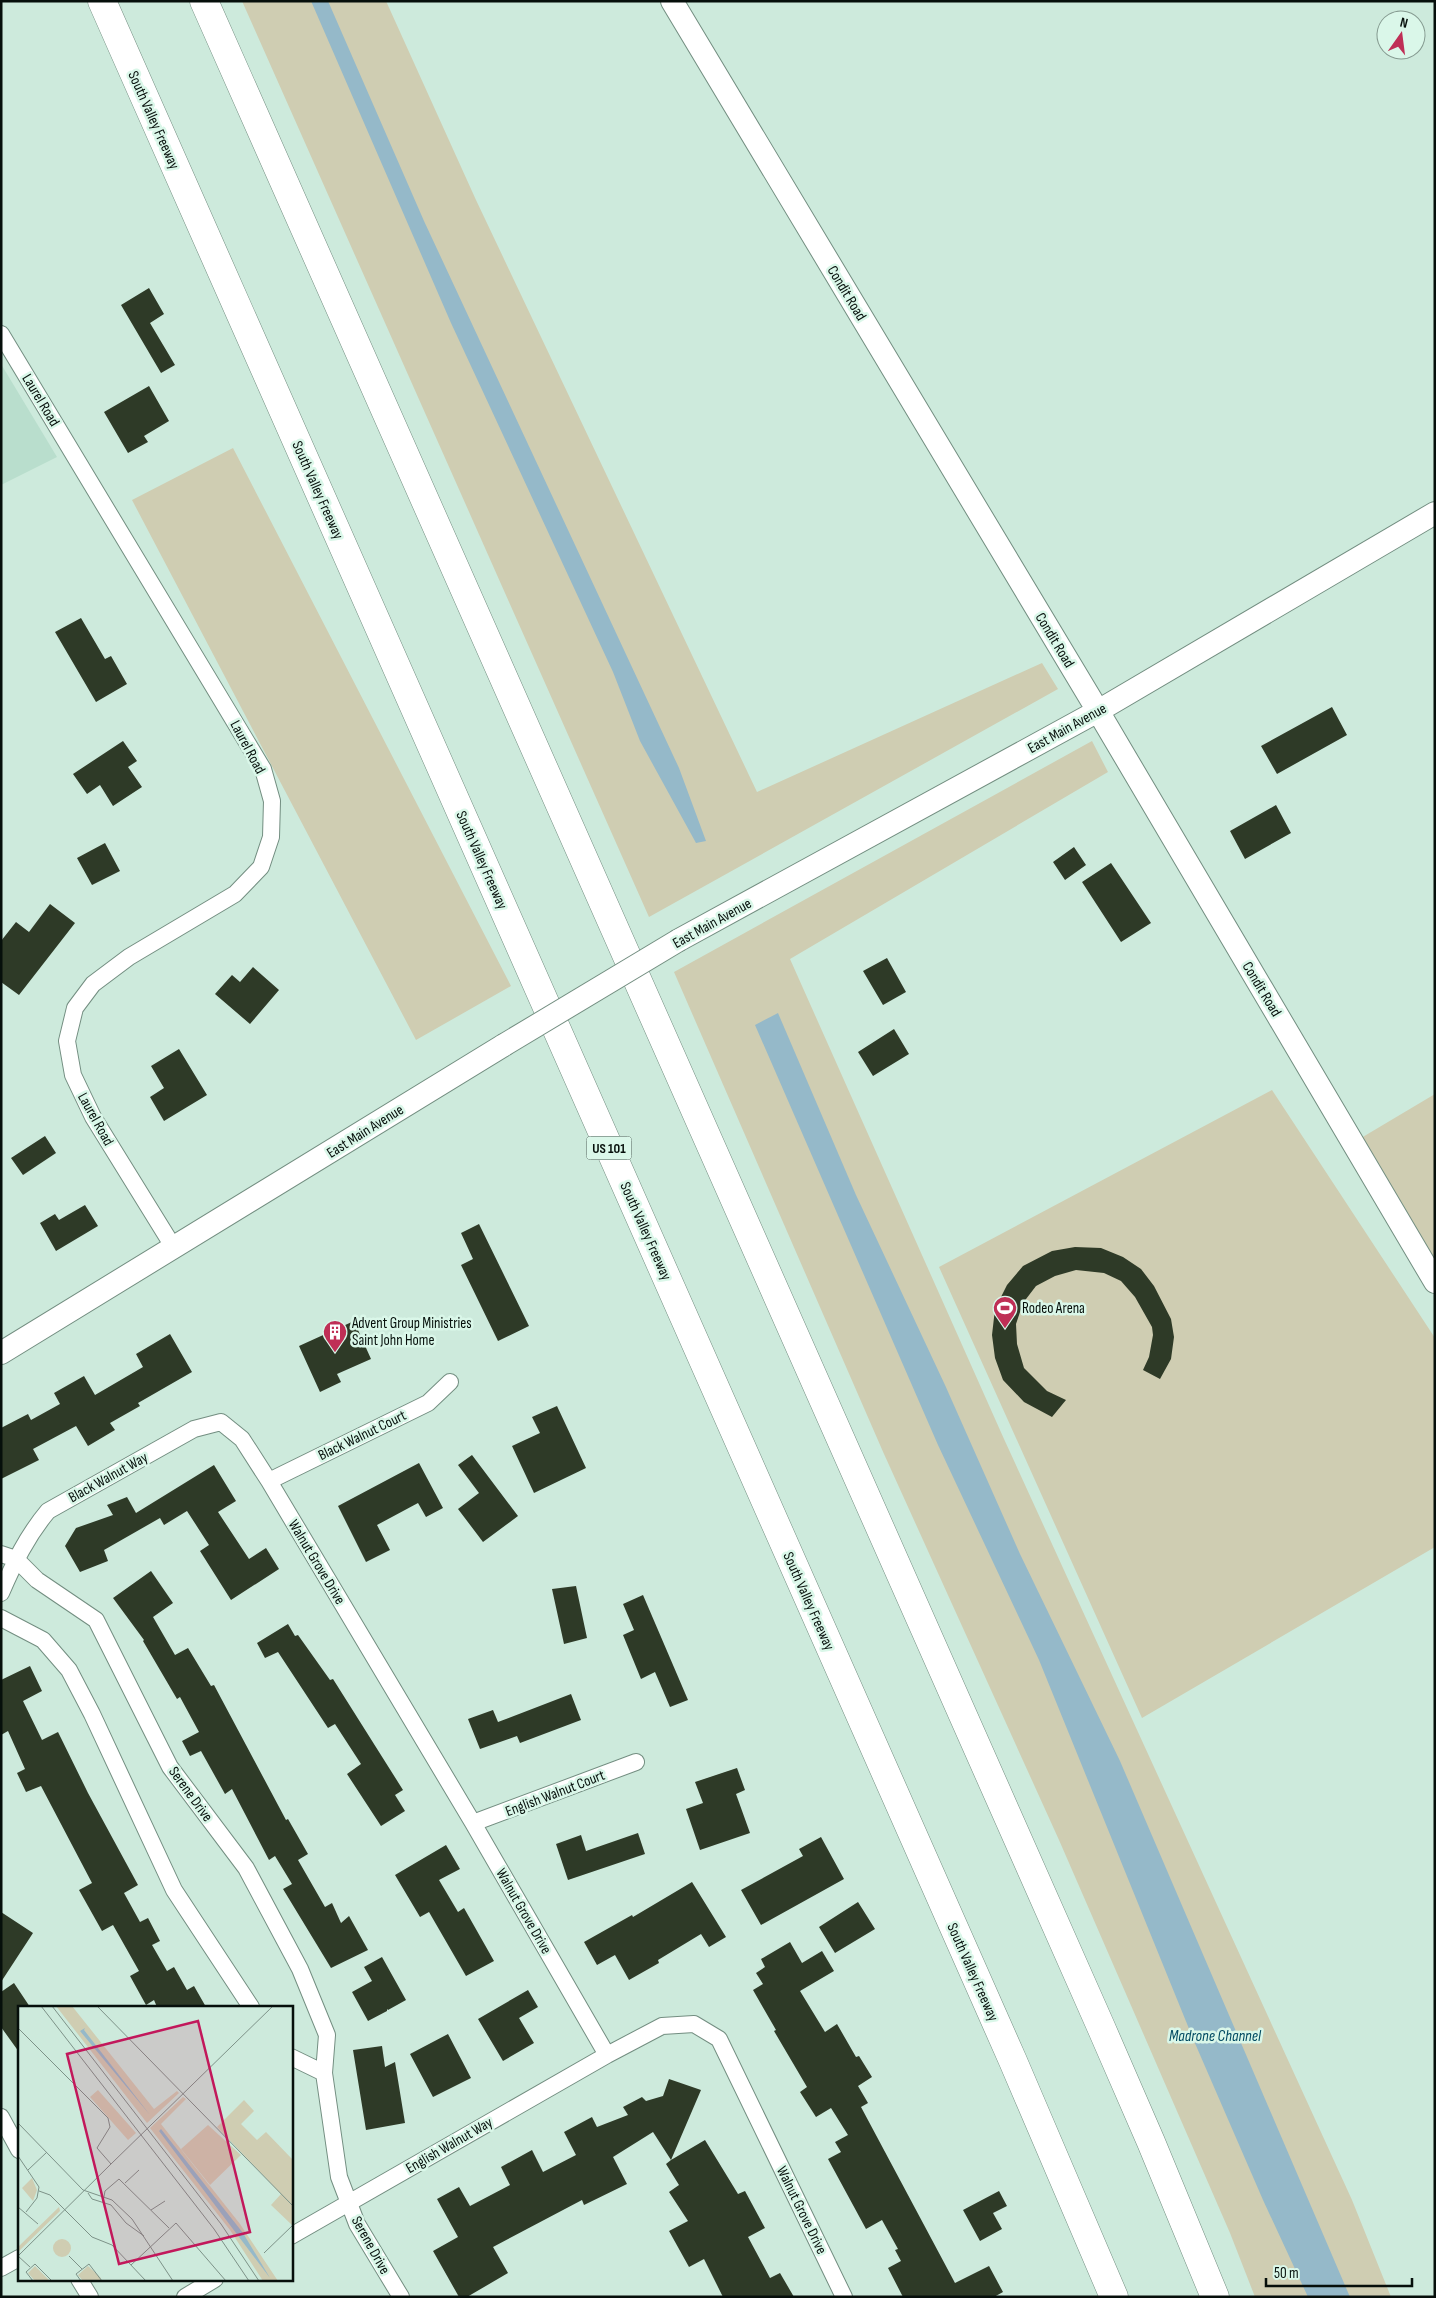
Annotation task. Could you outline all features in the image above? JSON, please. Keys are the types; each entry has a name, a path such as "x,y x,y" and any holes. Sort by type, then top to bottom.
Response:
{"highway":[{"name":"South Valley Freeway","path":"102,1 993,2015 1114,2297"},
{"path":"204,1 1105,2036 1215,2297"}],"street":[{"name":"Condit Road","path":"672,1 1098,712 1435,1282"},
{"name":"Laurel Road","path":"1,334 254,754 263,770 272,801 271,837 261,867 235,894 129,957 93,984 75,1008 67,1041 72,1075 93,1118 174,1248"},
{"name":"East Main Avenue","path":"1,1353 680,940 1098,712 1435,513"},
{"name":"Black Walnut Court","path":"269,1481 428,1403 450,1382"},
{"name":"Walnut Grove Drive","path":"221,1422 242,1439 269,1481 473,1823 607,2055 662,2026 694,2024 719,2039 844,2297"},
{"name":"Black Walnut Way","path":"1,1593 9,1557 48,1511 194,1429 221,1422"},
{"name":"Serene Drive","path":"9,1557 37,1580 96,1620 170,1766 246,1868 300,1969 327,2035 324,2072 340,2177 348,2203 357,2224 401,2297"},
{"path":"1,1618 44,1640 69,1670 92,1714 174,1890 250,2006"},
{"name":"English Walnut Court","path":"473,1823 636,1762"},
{"name":"English Walnut Way","path":"292,2235 607,2055"},
{"path":"292,2057 324,2072"},
{"path":"1,2117 18,2148"},
{"path":"1,2268 18,2259"},
{"path":"80,2280 90,2297"},
{"path":"185,2297 213,2280"}],"shaded area":[{"path":"242,1 386,1 476,200 757,792 1042,663 1058,689 649,917"},
{"path":"1,364 57,457 1,485"},
{"path":"233,448 511,986 416,1040 132,500"},
{"path":"1092,741 1108,772 790,959 1004,1439 1352,2200 1391,2297 1255,2297 1230,2233 1059,1840 884,1454 674,972"},
{"path":"1272,1090 1435,1338 1435,1547 1142,1718 939,1267"},
{"path":"1435,1094 1435,1275 1356,1141"}],"water":[{"path":"311,1 328,1 424,221 679,768 706,841 696,843 640,741 613,672 451,323"},
{"name":"Madrone Channel","path":"778,1013 856,1195 945,1385 1020,1554 1120,1761 1350,2297 1308,2297 1263,2200 1194,2041 1039,1660 938,1445 755,1025"}],"building":[{"path":"149,288 164,314 150,323 175,365 161,373 121,305"},
{"path":"149,386 169,421 144,436 148,442 128,453 104,412"},
{"path":"81,618 105,659 111,656 127,684 96,702 55,632"},
{"path":"1332,707 1347,735 1277,774 1261,746"},
{"path":"123,741 137,761 128,767 142,787 113,806 100,785 87,794 73,774"},
{"path":"1276,805 1291,833 1245,859 1230,831"},
{"path":"105,843 120,871 92,885 77,858"},
{"path":"1074,847 1086,865 1065,880 1053,862"},
{"path":"1111,863 1151,923 1121,942 1082,882"},
{"path":"50,904 75,923 19,995 1,982 1,941 16,922 29,932"},
{"path":"887,958 906,992 883,1005 863,971"},
{"path":"253,967 279,990 250,1024 215,994 232,975 240,982"},
{"path":"894,1029 909,1054 873,1076 858,1052"},
{"path":"179,1049 207,1095 164,1121 150,1097 164,1088 151,1066"},
{"path":"45,1136 56,1153 23,1175 11,1158"},
{"path":"85,1205 98,1226 56,1251 40,1223 55,1214 59,1220"},
{"path":"479,1224 529,1326 498,1341 461,1265 473,1259 461,1233"},
{"name":"Rodeo Arena","path":"1075,1247 1101,1248 1123,1257 1141,1269 1154,1286 1171,1319 1174,1337 1171,1359 1160,1379 1143,1370 1149,1357 1153,1335 1152,1327 1135,1297 1121,1281 1104,1273 1076,1270 1055,1276 1036,1286 1023,1303 1016,1324 1017,1344 1024,1368 1047,1391 1066,1400 1052,1417 1024,1402 1003,1380 995,1358 992,1335 995,1309 1007,1285 1023,1266 1052,1251"},
{"name":"Advent Group Ministries Saint John Home","path":"354,1321 371,1359 337,1374 341,1382 320,1392 299,1346"},
{"path":"170,1334 192,1372 138,1403 140,1406 110,1423 115,1430 88,1446 76,1426 33,1449 39,1460 1,1479 1,1428 28,1414 31,1420 60,1404 54,1393 84,1376 95,1395 143,1367 136,1354"},
{"path":"557,1406 586,1468 534,1493 512,1446 540,1433 532,1417"},
{"path":"472,1455 518,1516 483,1542 458,1509 479,1493 458,1465"},
{"path":"419,1463 443,1508 426,1517 418,1503 377,1525 390,1550 366,1562 338,1506"},
{"path":"214,1465 236,1501 218,1512 249,1559 266,1548 279,1569 231,1600 200,1551 209,1545 187,1511 164,1525 160,1518 104,1550 108,1561 80,1572 65,1546 76,1528 113,1515 107,1505 127,1497 136,1513"},
{"path":"151,1571 173,1603 153,1617 175,1655 188,1648 211,1686 214,1685 286,1820 288,1819 308,1854 298,1860 325,1907 332,1903 341,1923 349,1916 368,1950 331,1968 283,1889 292,1884 275,1856 269,1860 232,1789 225,1794 201,1751 190,1756 182,1741 199,1732 180,1697 177,1699 144,1640 113,1598"},
{"path":"576,1586 587,1638 564,1644 552,1589"},
{"path":"643,1595 688,1700 670,1707 655,1672 641,1679 623,1635 634,1630 623,1604"},
{"path":"288,1624 295,1636 298,1635 330,1680 333,1679 403,1790 395,1795 405,1811 381,1826 347,1774 361,1764 335,1724 328,1728 278,1652 265,1658 257,1643"},
{"path":"30,1666 42,1691 23,1701 42,1740 58,1732 88,1793 138,1885 124,1893 140,1922 148,1918 160,1941 152,1945 167,1971 174,1967 187,1990 194,1986 205,2006 157,2006 154,2000 146,2005 130,1976 139,1971 113,1925 102,1931 79,1890 92,1883 41,1786 26,1792 17,1773 25,1769 8,1731 1,1735 1,1680"},
{"path":"571,1694 581,1720 520,1743 517,1736 480,1749 468,1719 493,1710 498,1722"},
{"path":"737,1768 745,1790 736,1794 750,1833 700,1850 686,1809 703,1803 695,1782"},
{"path":"638,1833 645,1854 568,1880 556,1844 581,1835 586,1851"},
{"path":"821,1837 844,1879 761,1925 741,1890 803,1856 799,1849"},
{"path":"446,1845 460,1869 439,1880 458,1912 464,1908 494,1961 466,1976 429,1912 420,1917 395,1875"},
{"path":"692,1882 726,1937 709,1947 701,1934 658,1960 659,1963 629,1980 615,1955 597,1965 584,1942 632,1915 633,1917"},
{"path":"858,1902 875,1929 835,1953 819,1927"},
{"path":"1,1912 33,1933 1,1982"},
{"path":"790,1942 802,1963 822,1951 834,1971 800,1991 825,2032 837,2024 856,2057 859,2056 872,2077 858,2086 868,2103 861,2107 955,2283 989,2266 1003,2292 994,2297 903,2297 888,2268 901,2261 895,2250 898,2249 882,2220 866,2229 828,2159 841,2152 835,2142 848,2135 831,2108 816,2117 800,2092 807,2087 774,2031 776,2030 753,1990 763,1984 756,1973 765,1967 761,1959"},
{"path":"382,1957 406,2000 368,2021 352,1992 372,1981 364,1967"},
{"path":"14,1983 29,2006 18,2006 18,2051 1,2027 1,1992"},
{"path":"528,1990 538,2007 519,2018 534,2043 503,2061 478,2019"},
{"path":"448,2034 471,2078 433,2097 410,2054"},
{"path":"382,2046 385,2067 395,2062 405,2123 366,2130 353,2050"},
{"path":"669,2079 701,2090 671,2160 653,2132 613,2157 627,2184 584,2205 582,2200 493,2247 508,2273 467,2297 459,2297 433,2251 458,2237 437,2199 459,2187 470,2206 510,2185 501,2167 532,2150 543,2172 576,2155 564,2132 592,2117 597,2127 628,2115 623,2107 642,2097 646,2101 663,2096"},
{"path":"705,2140 738,2194 745,2191 765,2228 748,2237 770,2278 780,2273 794,2297 723,2297 704,2259 689,2267 669,2231 688,2221 669,2192 679,2185 666,2164"},
{"path":"999,2191 1007,2206 993,2213 1002,2229 980,2241 963,2210"}],"place":[{"name":"Rodeo Arena","path":"1005,1329"},
{"name":"Advent Group Ministries Saint John Home","path":"335,1353"}]}
